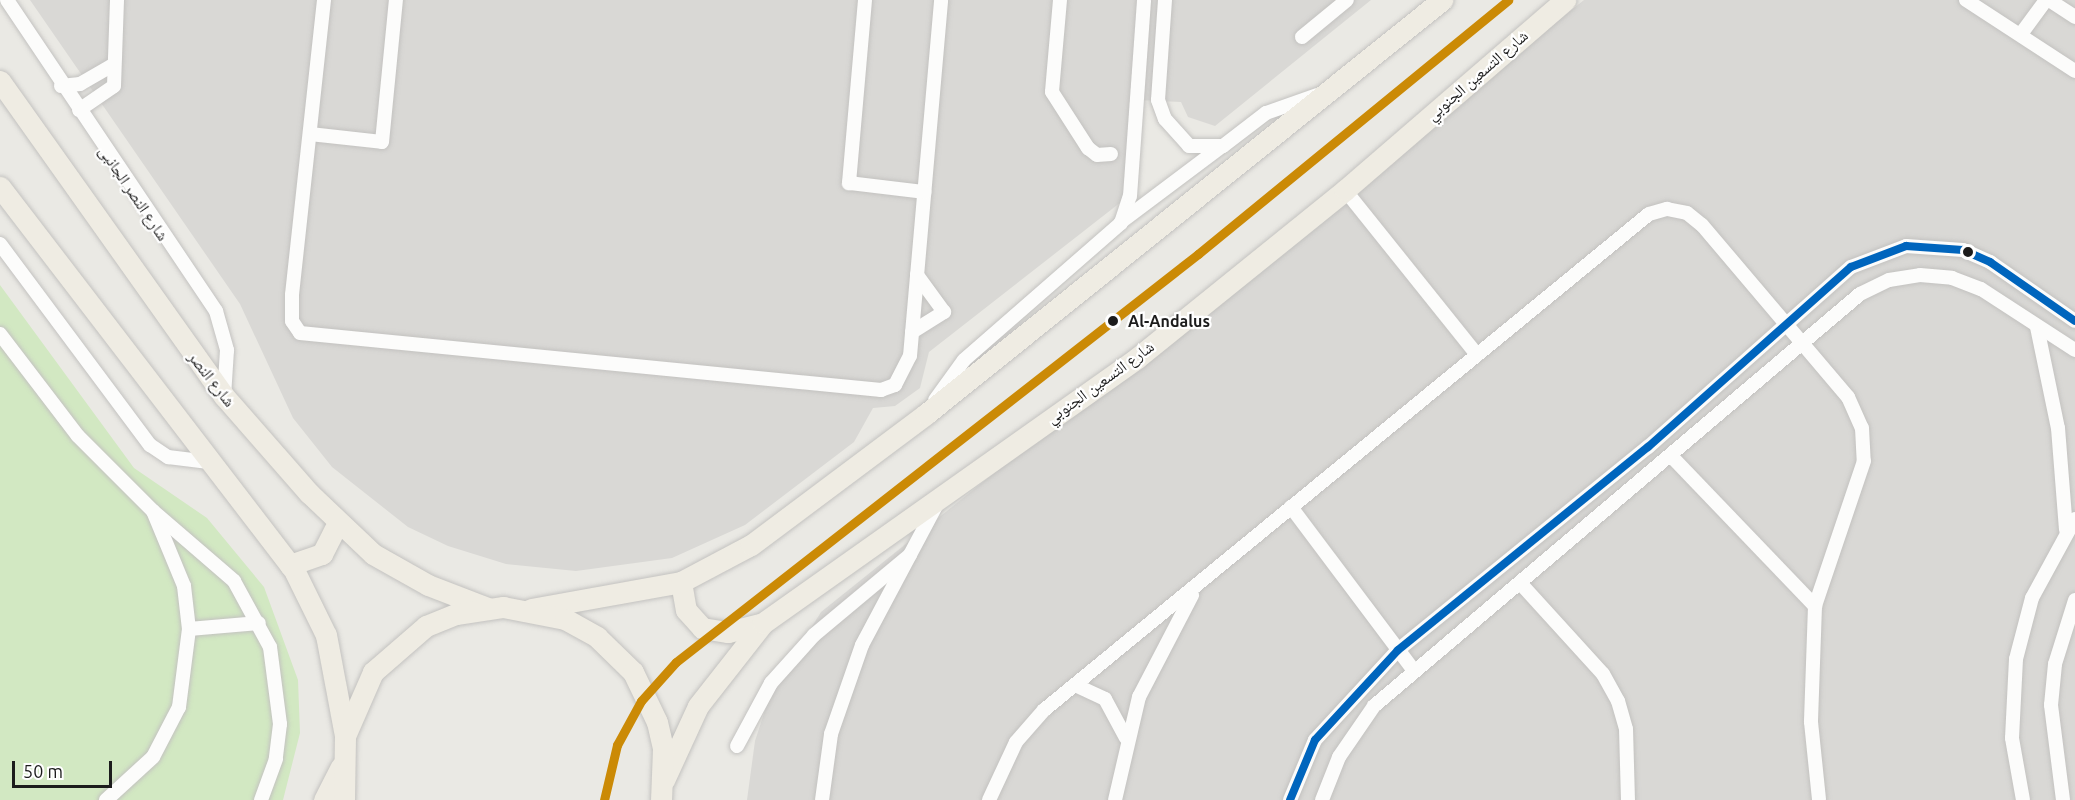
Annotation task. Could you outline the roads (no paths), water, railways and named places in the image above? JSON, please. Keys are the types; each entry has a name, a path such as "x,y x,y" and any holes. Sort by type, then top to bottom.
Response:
{"main road":[{"path":"344,800 341,767 345,736 373,672 399,645 456,614 488,608 531,609 681,582 751,545 926,414 1442,0"},
{"name":"شارع التسعين الجنوبي","path":"662,790 698,706 763,623 1137,358 1345,190 1565,0"},
{"name":"شارع النصر","path":"0,81 224,396 338,524 400,571 488,608"},
{"path":"0,187 290,565 326,635 345,736"},
{"path":"290,565 322,554 338,524"},
{"path":"681,582 686,610 702,628 728,632 763,623"},
{"path":"531,609 597,637 633,672 657,722 662,790"},
{"path":"324,800 341,767"}],"street":[{"name":"شارع النصر الجانبى","path":"7,0 61,86 216,312 227,350 224,396"},
{"path":"79,110 112,91 111,66 117,0"},
{"path":"324,0 291,310 294,326 309,337 881,390 903,375 912,332 941,0"},
{"path":"310,134 382,142 396,0"},
{"path":"865,0 849,183 924,192"},
{"path":"1060,0 1052,92 1088,148 1097,156 1111,154"},
{"path":"1120,223 1130,196 1144,0"},
{"path":"1165,0 1158,76 1161,112 1178,136 1196,148 1223,146"},
{"path":"1302,37 1347,0"},
{"path":"2021,34 2048,0 2075,17"},
{"path":"1975,2 2075,71"},
{"path":"61,86 80,84 111,66"},
{"path":"1137,73 1158,76"},
{"path":"926,414 964,360 1120,223 1266,113 1325,93"},
{"path":"1345,190 1477,355"},
{"path":"989,800 1016,742 1075,685 1648,214 1667,209 1687,213 1702,225 1804,344 1848,397 1864,444 1864,461 1815,606 1810,722 1819,800"},
{"path":"0,244 150,445 178,460 209,462"},
{"path":"1290,800 1315,740 1398,650 1666,432 1788,327 1851,267 1896,248 1934,245 1990,262 2075,321"},
{"path":"1322,800 1361,722 1414,671 1522,585 1860,294 1888,280 1920,274 1981,289 2075,350"},
{"path":"912,332 944,312 917,275"},
{"path":"2037,327 2058,428 2066,530"},
{"path":"0,334 78,436 153,512 221,565 259,623 276,667 280,701 276,759 261,800"},
{"path":"1666,432 1676,435 1672,457"},
{"path":"1648,447 1650,461 1672,457"},
{"path":"1672,457 1815,606"},
{"path":"822,800 831,734 862,645 914,552 942,496"},
{"path":"1291,507 1414,671"},
{"path":"106,800 153,757 170,729 184,685 189,629 184,586 153,512"},
{"path":"2023,800 2012,738 2016,659 2032,598 2066,530 2075,519"},
{"path":"737,746 771,683 814,635 914,552"},
{"path":"1115,800 1126,738 1155,657 1200,584"},
{"path":"1522,585 1603,674 1618,700 1626,729 1628,800"},
{"path":"2063,800 2051,705 2055,664 2075,600"},
{"path":"189,629 259,623"},
{"path":"1075,685 1105,699 1126,738"}],"place":[{"name":"Al-Andalus","path":"1113,321"}]}
